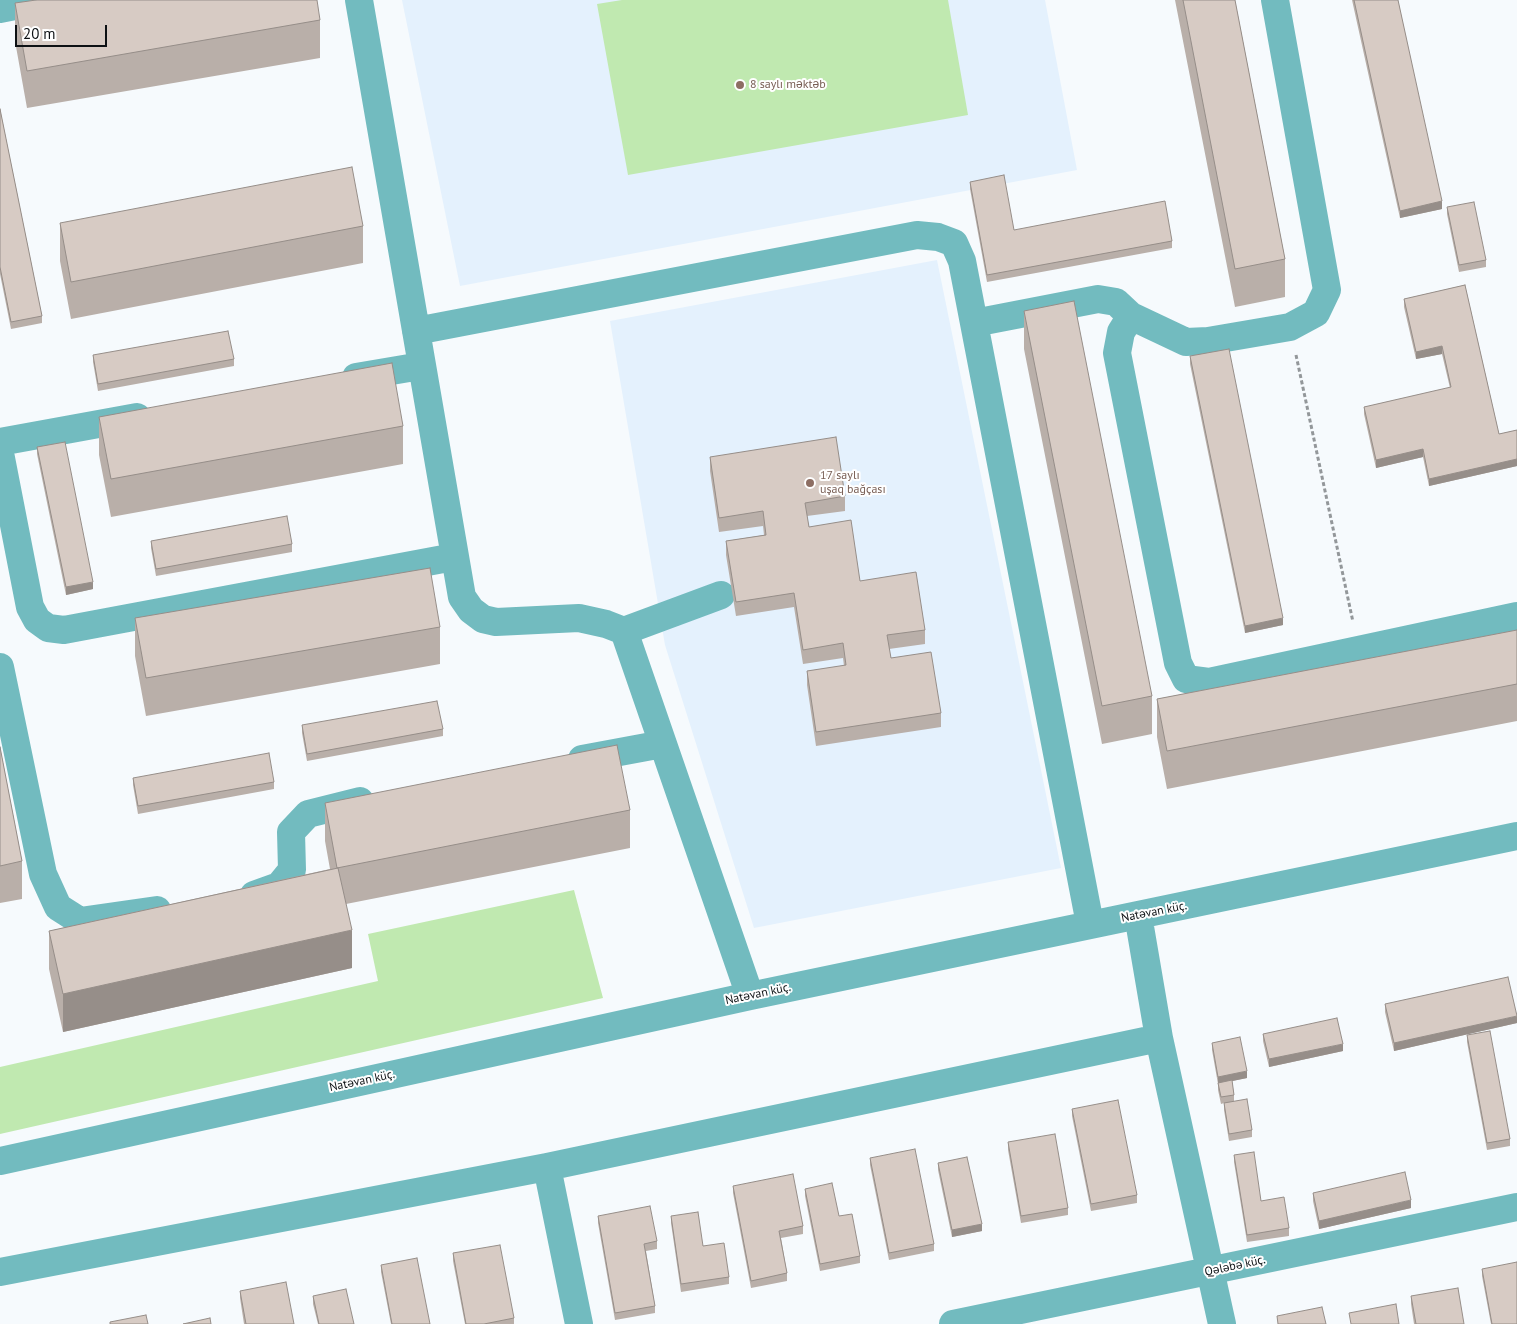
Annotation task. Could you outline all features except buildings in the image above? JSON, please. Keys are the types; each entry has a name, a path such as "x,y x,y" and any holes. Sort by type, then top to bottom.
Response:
{"street":[{"path":"0,9 45,0"},
{"path":"359,0 462,597 471,610 483,619 496,622 579,618 606,624 624,631 721,595"},
{"path":"974,323 1098,299 1116,302 1130,316 1186,342 1208,341 1290,327 1316,313 1326,290 1275,0"},
{"path":"416,331 917,235 938,237 954,243 962,261 1090,924"},
{"path":"1130,316 1121,332 1117,353 1178,663 1186,680 1209,682 1517,616"},
{"path":"333,382 421,366"},
{"path":"0,442 157,413"},
{"path":"0,453 30,607 37,620 48,628 64,630 454,557"},
{"path":"624,631 750,996"},
{"path":"0,667 43,874 58,907 80,921 186,905"},
{"path":"554,764 652,746"},
{"path":"225,900 254,895 280,886 292,870 291,832 308,814 330,807 389,796"},
{"name":"Natəvan küç.","path":"0,1161 750,996 1517,836"},
{"path":"1138,915 1159,1038 1212,1271 1222,1324"},
{"path":"0,1272 547,1167 1159,1038"},
{"path":"547,1167 579,1324"},
{"name":"Qələbə küç.","path":"954,1324 1517,1207"}],"path":[{"path":"1290,327 1359,650"}],"shaded area":[{"name":"8 saylı məktəb","path":"402,0 1045,0 1077,170 460,286"},
{"name":"17 saylı uşaq bağçası","path":"937,260 1061,868 754,928 665,645 610,321"}],"green space":[{"path":"622,0 948,0 968,115 628,175 597,4"},
{"path":"574,890 603,998 0,1134 0,1067 378,981 368,934"}],"place":[{"name":"8 saylı məktəb","path":"740,85"},
{"name":"17 saylı uşaq bağçası","path":"810,483"}]}
